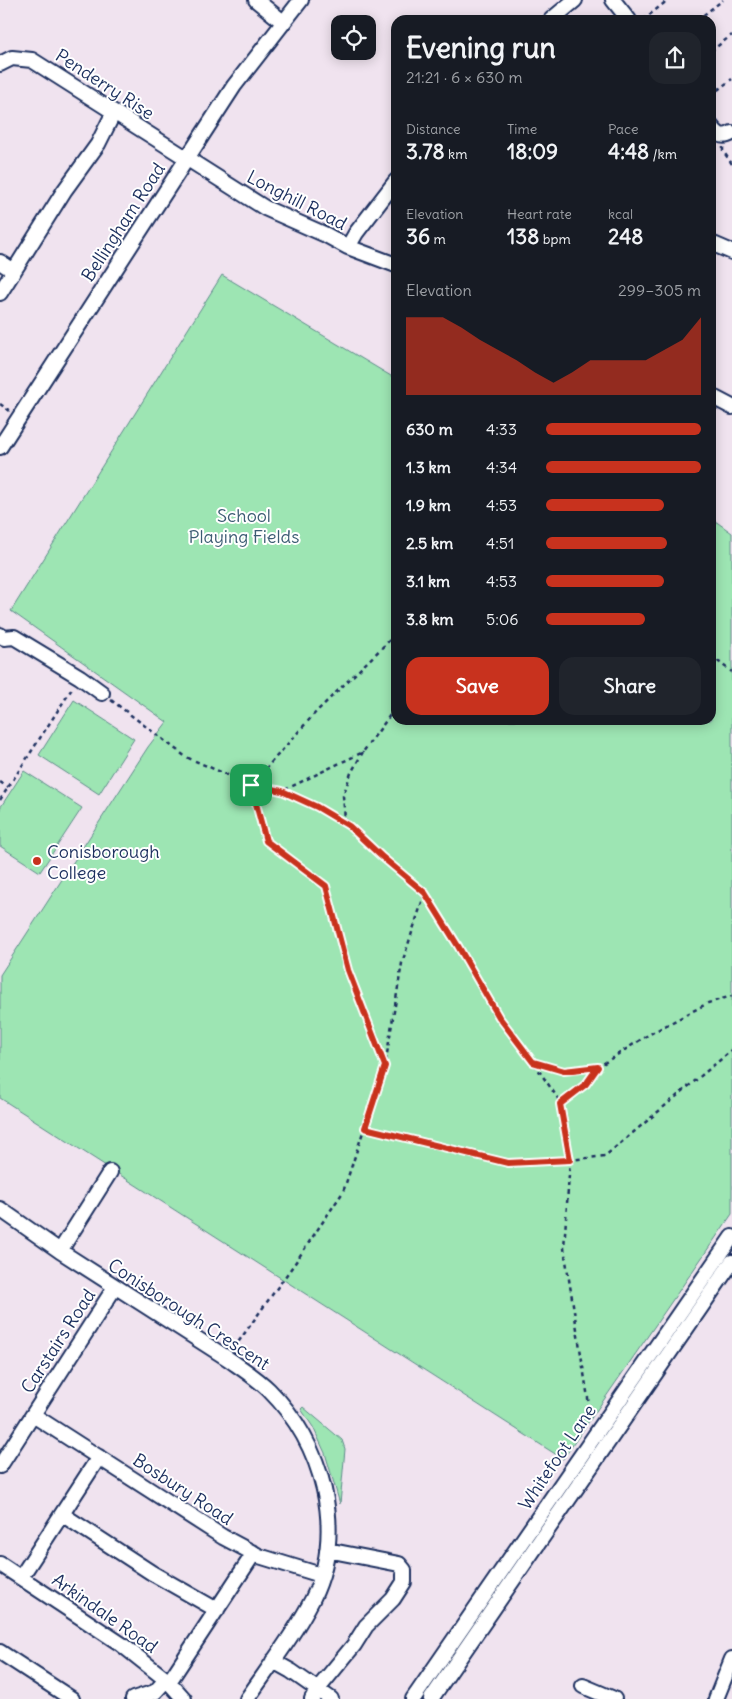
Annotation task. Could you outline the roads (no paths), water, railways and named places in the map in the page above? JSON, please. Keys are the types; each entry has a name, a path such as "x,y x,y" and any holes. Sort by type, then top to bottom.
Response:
{"street":[{"path":"256,0 283,22"},
{"name":"Bellingham Road","path":"0,447 234,86 301,0"},
{"path":"557,15 575,0"},
{"path":"613,0 624,15"},
{"name":"Penderry Rise","path":"0,64 12,58 32,60 186,158"},
{"path":"0,293 64,192 98,144 114,112"},
{"name":"Longhill Road","path":"186,158 265,208 326,235 348,247 391,263"},
{"path":"348,247 391,188"},
{"path":"716,245 732,252"},
{"path":"0,262 14,271"},
{"path":"716,399 732,407"},
{"path":"1,639 14,637 80,677 102,693"},
{"path":"60,1251 110,1172"},
{"name":"Conisborough Crescent","path":"0,1209 60,1251 227,1358 269,1390 296,1422 316,1460 326,1498 328,1517 327,1550 322,1575 312,1599 299,1622 247,1699"},
{"name":"Whitefoot Lane","path":"432,1699 697,1300 732,1237"},
{"name":"Whitefoot Lane","path":"414,1699 697,1300 732,1262"},
{"name":"Carstairs Road","path":"0,1466 115,1287"},
{"name":"Bosbury Road","path":"33,1415 223,1537 254,1553 322,1575"},
{"path":"21,1577 99,1457"},
{"path":"63,1515 152,1573 216,1610"},
{"path":"314,1694 354,1645 366,1626 393,1598 404,1582 404,1570 399,1564 327,1550"},
{"path":"133,1699 155,1692 168,1681 254,1553"},
{"name":"Arkindale Road","path":"0,1564 121,1644 168,1681 184,1699"},
{"path":"0,1652 72,1699"},
{"path":"716,1699 732,1659"},
{"path":"273,1661 292,1672 314,1694 331,1699"},
{"path":"583,1686 614,1699"}],"place":[{"name":"Conisborough College","path":"37,861"}],"park label":[{"name":"School Playing Fields","path":"244,525"}]}
